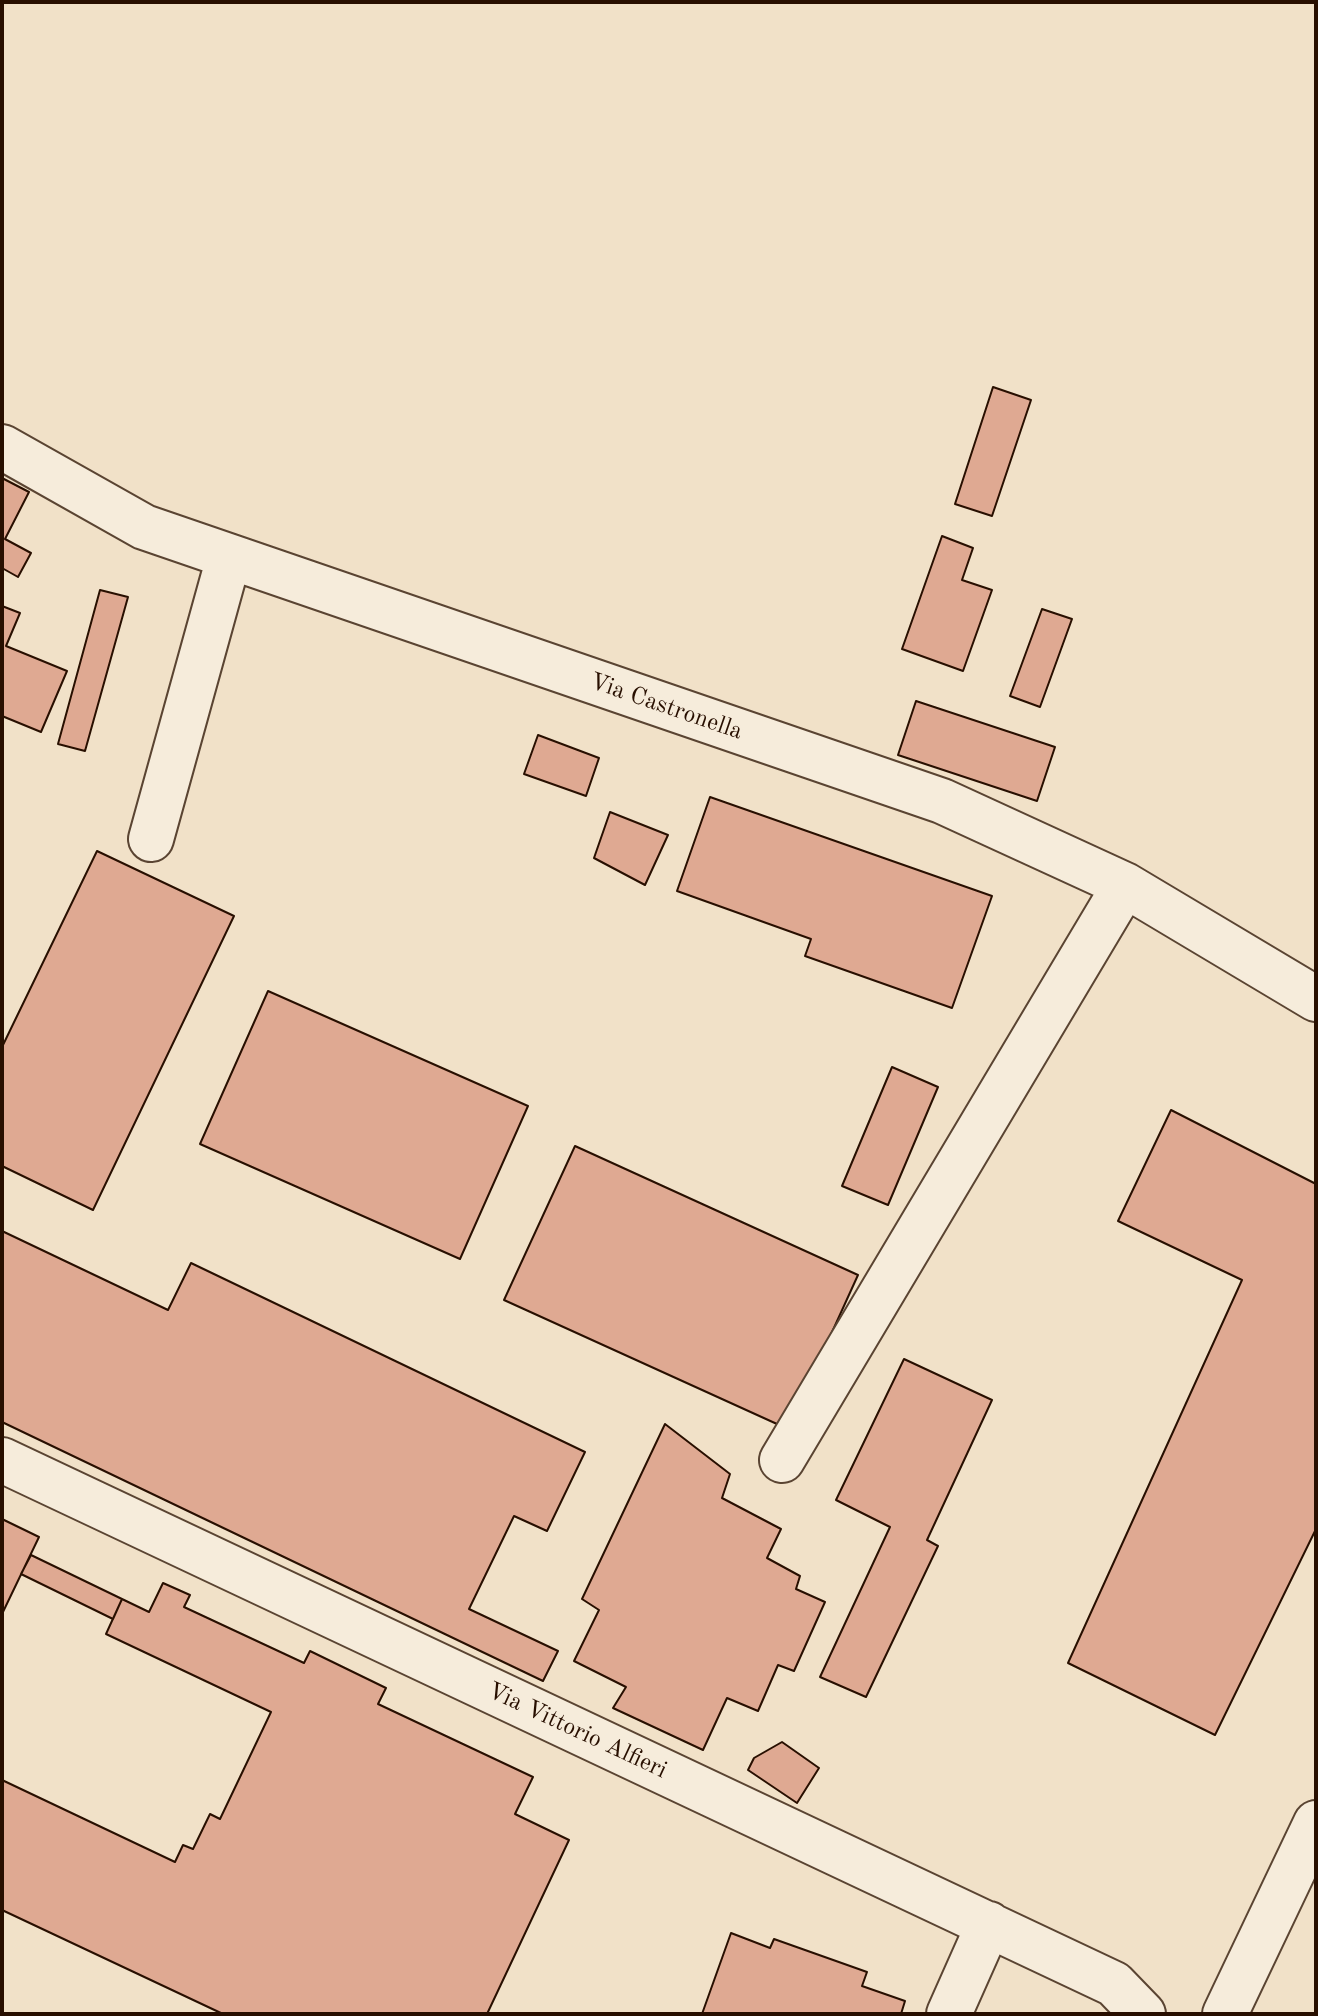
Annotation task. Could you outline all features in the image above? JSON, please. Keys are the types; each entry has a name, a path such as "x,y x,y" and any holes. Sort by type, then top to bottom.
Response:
{"street":[{"name":"Via Castronella","path":"2,447 144,527 942,801 1125,885 1316,999"},
{"path":"151,839 229,557"},
{"path":"782,1460 1125,885"},
{"name":"Via Vittorio Alfieri","path":"2,1460 989,1924 1119,2004"},
{"path":"1225,2014 1316,1823"},
{"path":"949,2014 989,1924"}],"building":[{"path":"993,387 1031,400 992,516 955,504"},
{"path":"2,478 29,492 5,539 31,553 18,577 2,568"},
{"path":"942,536 973,548 962,580 992,590 963,671 902,649"},
{"path":"100,590 128,597 85,751 58,744"},
{"path":"2,606 20,613 6,646 67,671 41,732 2,716"},
{"path":"1042,609 1072,619 1040,707 1010,696"},
{"path":"916,701 1055,747 1037,801 898,755"},
{"path":"538,735 599,758 586,796 524,774"},
{"path":"710,797 992,896 952,1008 805,956 811,939 677,891"},
{"path":"610,812 668,835 645,885 594,858"},
{"path":"97,851 234,916 93,1210 2,1166 2,1047"},
{"path":"268,991 528,1106 460,1259 200,1144"},
{"path":"892,1067 938,1087 888,1205 842,1186"},
{"path":"1171,1110 1316,1184 1316,1529 1215,1735 1068,1663 1242,1280 1118,1221"},
{"path":"575,1146 858,1275 788,1429 504,1300"},
{"path":"2,1231 168,1310 191,1263 585,1452 547,1531 514,1516 469,1609 558,1651 543,1681 2,1422"},
{"path":"904,1359 992,1400 927,1540 938,1546 866,1697 820,1677 890,1527 836,1500"},
{"path":"665,1424 730,1474 722,1498 781,1529 767,1558 800,1576 796,1589 825,1602 794,1671 778,1665 758,1711 727,1698 703,1750 613,1708 626,1687 574,1661 599,1610 582,1599"},
{"path":"2,1519 39,1537 2,1614"},
{"path":"31,1555 122,1599 113,1619 21,1574"},
{"path":"163,1583 190,1595 184,1607 304,1663 310,1651 386,1688 378,1704 533,1777 515,1814 569,1840 487,2014 223,2014 2,1910 2,1780 175,1862 183,1845 193,1849 210,1814 220,1819 271,1712 106,1634 122,1599 149,1612"},
{"path":"782,1742 819,1768 797,1803 748,1770 754,1758"},
{"path":"731,1933 770,1948 774,1939 867,1972 862,1986 905,2001 901,2014 702,2014"}]}
